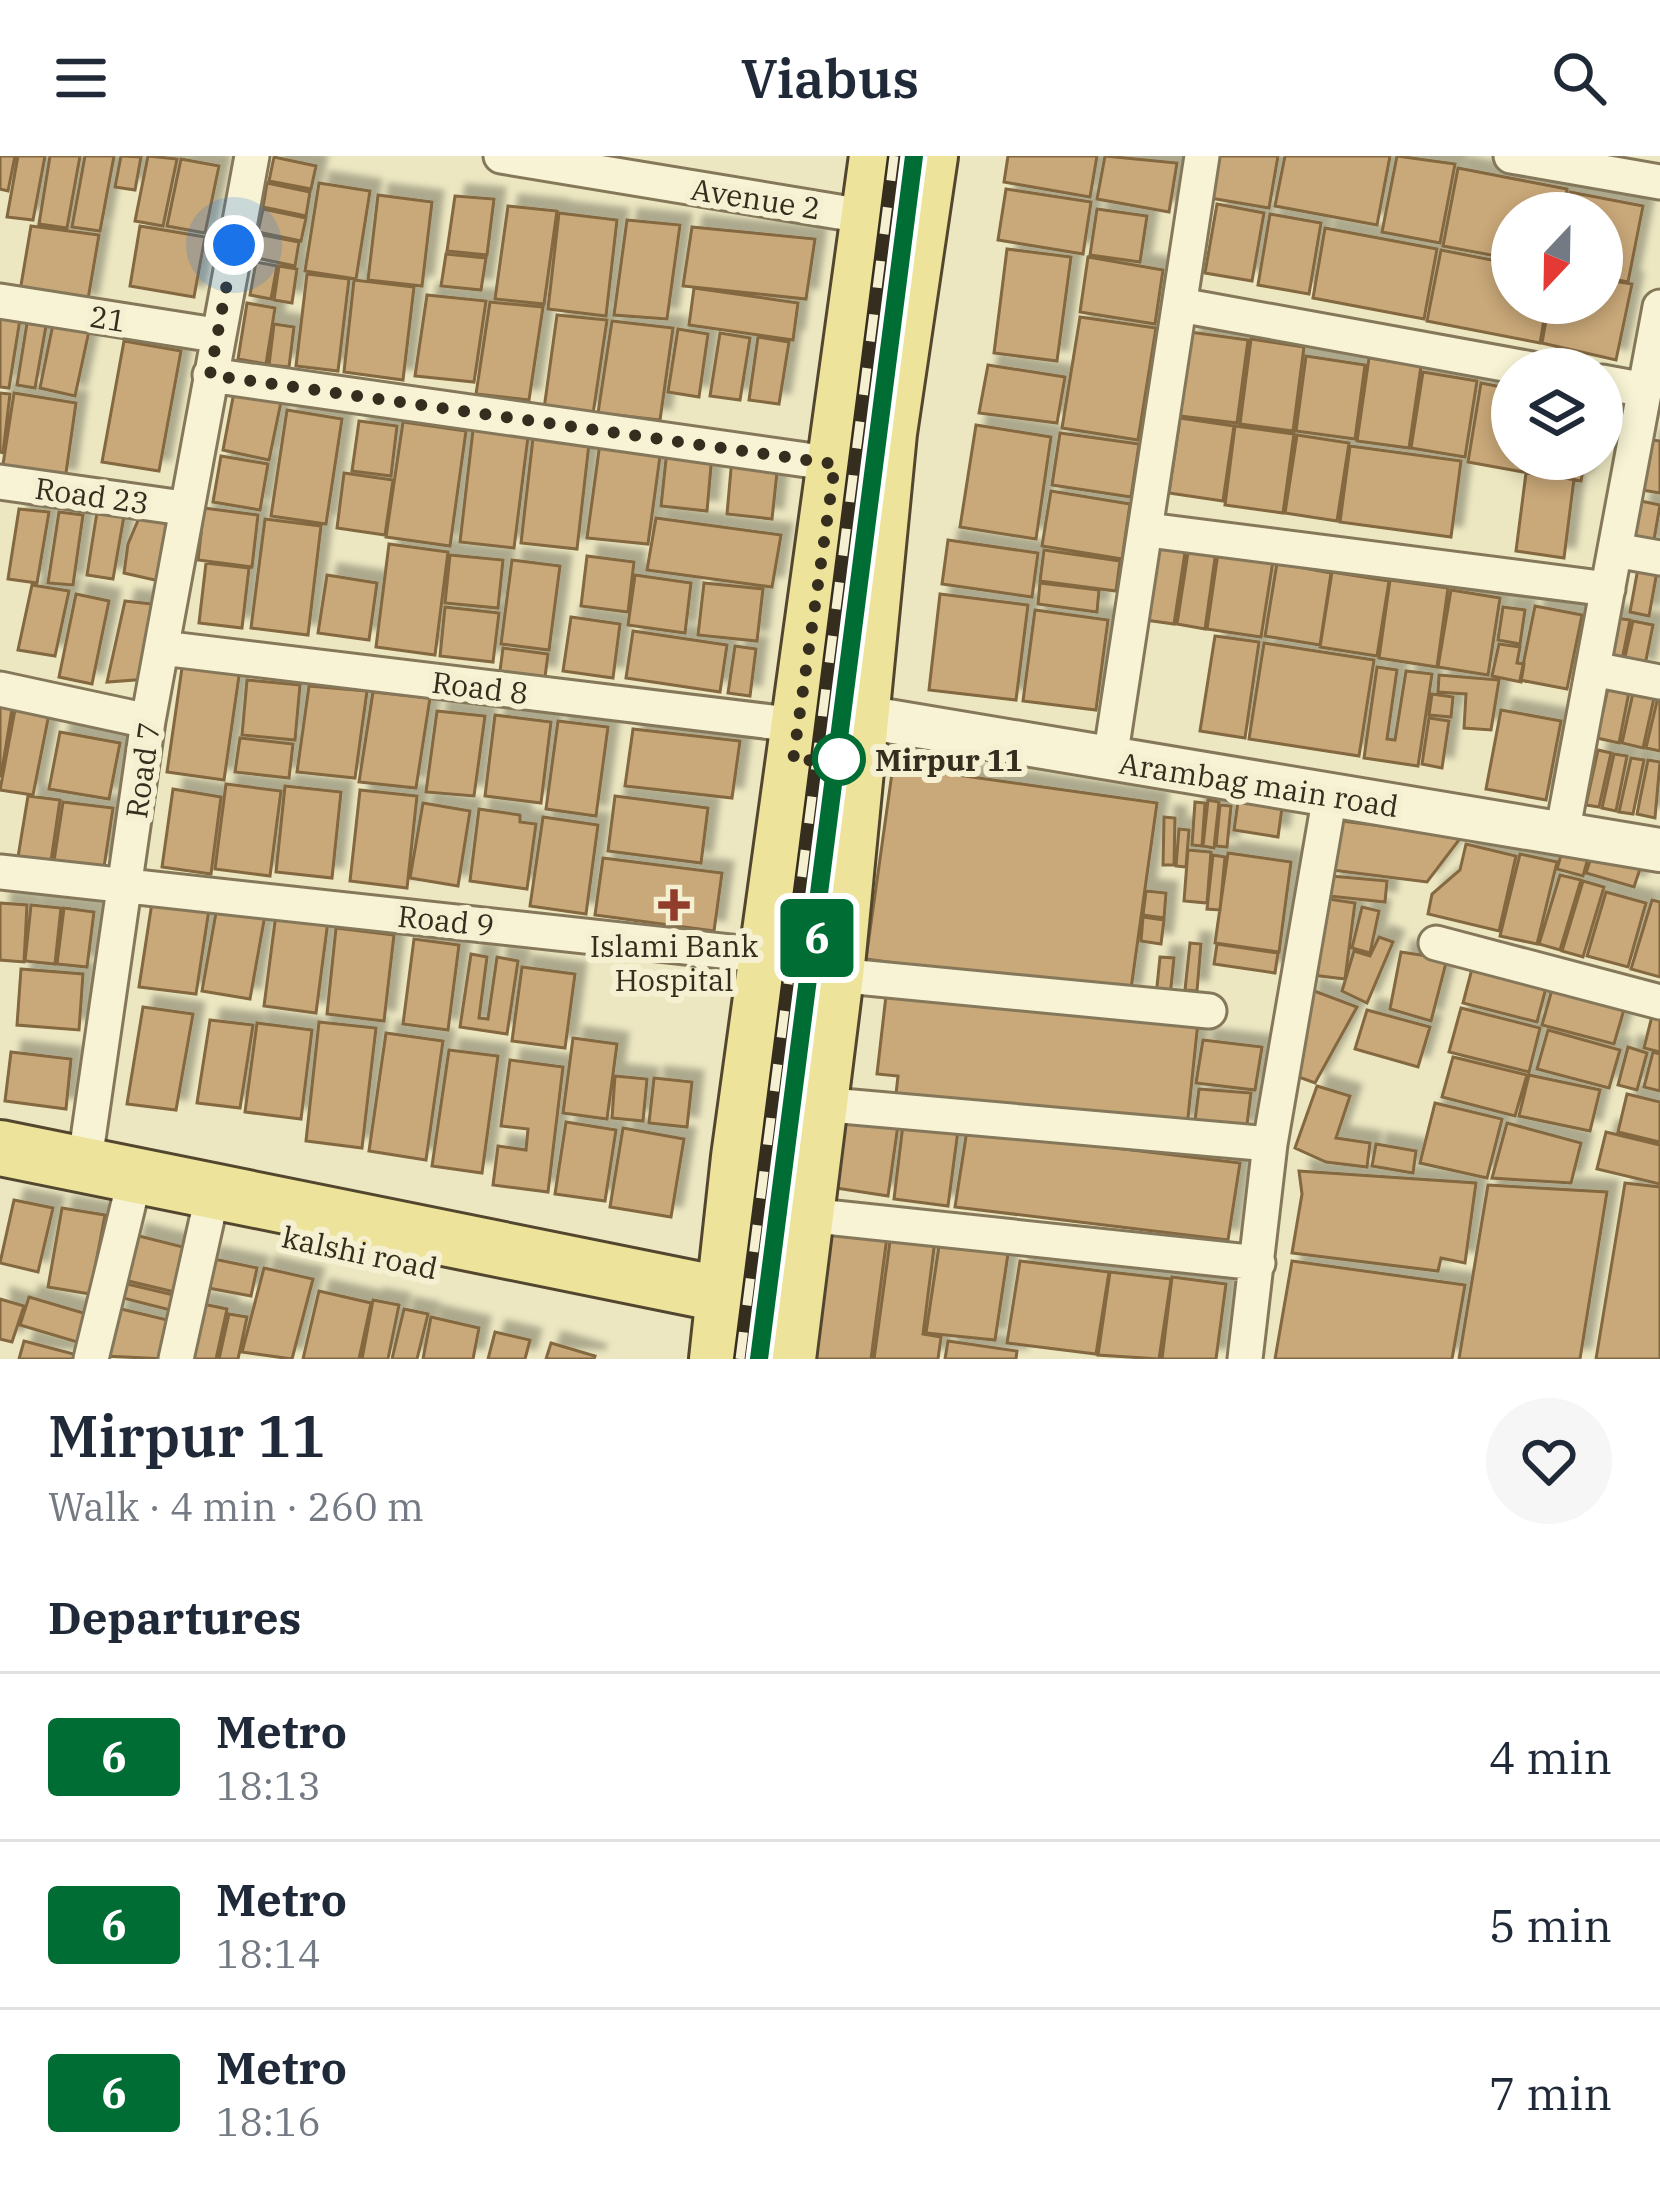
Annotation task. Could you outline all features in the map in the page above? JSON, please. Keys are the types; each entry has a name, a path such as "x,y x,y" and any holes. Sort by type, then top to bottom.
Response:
{"main road":[{"path":"0,1148 720,1330 797,725 878,156"},
{"path":"788,1359 836,975 889,433 930,156"},
{"name":"kalshi road","path":"0,1174 720,1330"}],"street":[{"name":"Road 7","path":"84,1167 183,508 252,156"},
{"name":"Avenue 2","path":"501,156 869,217"},
{"path":"1110,759 1202,156"},
{"path":"1511,156 1660,182"},
{"name":"21","path":"0,302 215,335"},
{"path":"1180,305 1491,362"},
{"path":"1562,834 1615,550 1648,434 1645,389 1660,308"},
{"path":"210,375 835,464"},
{"path":"1623,385 1645,389"},
{"name":"Road 23","path":"0,482 183,508"},
{"path":"1148,530 1608,589"},
{"path":"1615,550 1660,558"},
{"name":"Road 8","path":"162,648 797,725"},
{"path":"1592,669 1660,682"},
{"path":"0,689 148,721"},
{"name":"Arambag main road","path":"858,716 1660,850"},
{"path":"1245,1359 1270,1144 1330,795"},
{"name":"Road 9","path":"0,872 766,956"},
{"path":"1436,943 1660,1002"},
{"path":"836,975 1209,1011"},
{"path":"820,1103 1270,1144"},
{"path":"92,1359 129,1202"},
{"path":"807,1214 1258,1263"},
{"path":"176,1359 207,1219"}],"building":[{"path":"0,156 15,156 8,191 0,189"},
{"path":"18,156 45,156 33,220 7,217"},
{"path":"50,156 80,156 67,228 39,224"},
{"path":"85,156 114,156 100,231 72,227"},
{"path":"121,156 141,157 135,190 115,187"},
{"path":"148,156 177,159 163,226 135,221"},
{"path":"1008,156 1097,156 1090,197 1004,182"},
{"path":"1105,156 1177,163 1169,212 1097,199"},
{"path":"1217,156 1278,156 1269,208 1210,198"},
{"path":"1285,156 1390,156 1377,225 1275,206"},
{"path":"1397,156 1455,164 1440,243 1382,232"},
{"path":"274,157 316,166 311,189 269,181"},
{"path":"181,159 219,166 205,233 167,226"},
{"path":"1458,168 1567,189 1491,192 1491,255 1443,246"},
{"path":"267,183 310,192 306,216 263,207"},
{"path":"319,183 370,191 356,279 305,271"},
{"path":"1006,189 1091,202 1083,254 998,240"},
{"path":"378,195 432,202 422,286 368,280"},
{"path":"455,196 494,199 487,255 447,251"},
{"path":"1623,202 1643,206 1628,282 1623,281"},
{"path":"1217,204 1264,213 1252,281 1205,273"},
{"path":"508,206 557,211 544,304 495,299"},
{"path":"263,209 306,218 301,241 258,232"},
{"path":"1097,209 1147,216 1140,262 1090,255"},
{"path":"559,213 617,220 606,316 548,309"},
{"path":"1270,214 1321,223 1309,294 1258,285"},
{"path":"627,220 680,225 667,319 614,315"},
{"path":"31,226 99,235 87,305 19,297"},
{"path":"140,226 205,237 194,297 130,286"},
{"path":"692,227 815,239 806,299 683,286"},
{"path":"1325,228 1437,249 1424,319 1313,298"},
{"path":"257,234 299,242 295,266 252,257"},
{"path":"1007,249 1071,257 1057,361 994,353"},
{"path":"1441,250 1491,260 1491,324 1543,324 1540,343 1427,321"},
{"path":"446,254 486,258 481,290 441,286"},
{"path":"1088,257 1163,270 1155,324 1080,312"},
{"path":"256,262 277,266 271,299 250,295"},
{"path":"279,266 297,269 292,303 274,300"},
{"path":"307,274 349,279 338,371 296,366"},
{"path":"354,280 414,287 403,380 344,372"},
{"path":"1623,282 1632,284 1619,348 1542,343 1545,324 1623,324"},
{"path":"694,288 798,303 793,340 689,325"},
{"path":"427,295 486,301 474,382 415,376"},
{"path":"490,302 543,307 529,400 476,394"},
{"path":"247,303 275,308 266,364 238,359"},
{"path":"557,315 607,320 593,414 544,409"},
{"path":"0,316 20,319 9,388 0,387"},
{"path":"1080,317 1156,328 1138,440 1062,428"},
{"path":"612,321 673,328 660,420 598,413"},
{"path":"27,323 46,326 35,388 17,385"},
{"path":"53,324 89,331 75,396 40,388"},
{"path":"274,324 294,327 289,367 269,365"},
{"path":"678,329 708,334 699,397 668,392"},
{"path":"1190,332 1248,340 1237,423 1180,416"},
{"path":"720,333 750,338 740,400 710,396"},
{"path":"758,337 789,342 779,404 749,400"},
{"path":"1251,339 1304,347 1293,431 1240,424"},
{"path":"124,341 181,351 159,471 102,462"},
{"path":"1306,356 1365,365 1355,439 1296,431"},
{"path":"1369,358 1421,366 1409,448 1357,441"},
{"path":"988,365 1065,377 1057,423 979,413"},
{"path":"1423,372 1477,381 1465,457 1411,448"},
{"path":"1481,383 1491,385 1491,466 1468,462"},
{"path":"234,392 281,402 269,460 223,450"},
{"path":"0,393 10,394 3,453 0,452"},
{"path":"14,393 76,403 65,480 2,471"},
{"path":"287,410 342,419 326,524 271,516"},
{"path":"1180,418 1234,426 1223,501 1169,493"},
{"path":"359,421 397,426 391,476 352,471"},
{"path":"403,422 466,431 450,546 386,537"},
{"path":"976,425 1051,437 1036,539 960,527"},
{"path":"1235,426 1294,434 1283,513 1225,505"},
{"path":"473,430 528,437 514,548 460,542"},
{"path":"1060,433 1139,444 1131,497 1052,485"},
{"path":"1297,435 1349,443 1337,521 1285,513"},
{"path":"533,438 589,444 577,549 521,543"},
{"path":"1651,440 1660,441 1660,493 1642,490"},
{"path":"600,443 661,449 648,544 587,538"},
{"path":"1350,446 1461,461 1451,537 1340,522"},
{"path":"667,450 712,455 707,511 661,506"},
{"path":"221,456 268,464 260,510 213,502"},
{"path":"732,458 778,463 772,519 727,514"},
{"path":"344,473 393,480 385,535 337,528"},
{"path":"1525,480 1574,480 1564,558 1516,551"},
{"path":"1051,491 1130,504 1122,559 1042,546"},
{"path":"1641,501 1660,505 1652,551 1632,547"},
{"path":"204,508 258,515 252,567 198,560"},
{"path":"19,509 49,512 37,583 8,579"},
{"path":"142,511 170,518 159,581 124,573 128,544"},
{"path":"59,512 83,515 73,585 48,583"},
{"path":"97,512 124,516 113,579 87,575"},
{"path":"656,518 781,535 772,587 647,570"},
{"path":"265,519 321,526 308,635 251,628"},
{"path":"948,540 1038,553 1032,597 942,584"},
{"path":"1157,541 1186,546 1174,624 1145,620"},
{"path":"389,544 448,552 435,655 376,647"},
{"path":"1189,546 1216,551 1205,629 1177,624"},
{"path":"1044,550 1120,561 1116,591 1040,581"},
{"path":"1218,553 1273,561 1261,637 1207,629"},
{"path":"450,555 503,560 498,608 445,603"},
{"path":"587,556 634,562 628,612 581,606"},
{"path":"512,560 560,566 549,650 501,644"},
{"path":"206,563 249,568 242,628 199,623"},
{"path":"1277,563 1331,573 1320,645 1265,636"},
{"path":"1639,563 1658,566 1649,616 1630,612"},
{"path":"1332,572 1389,581 1377,656 1320,647"},
{"path":"327,575 377,583 369,640 318,633"},
{"path":"635,575 691,583 685,633 628,625"},
{"path":"1390,580 1448,588 1437,667 1379,658"},
{"path":"704,583 763,589 757,641 698,635"},
{"path":"1040,583 1099,590 1097,612 1038,604"},
{"path":"32,585 69,591 55,656 18,650"},
{"path":"1451,590 1500,598 1488,675 1438,667"},
{"path":"76,594 109,601 92,684 59,677"},
{"path":"940,594 1028,605 1016,700 929,690"},
{"path":"125,601 161,605 148,679 107,682"},
{"path":"1535,606 1582,615 1567,689 1520,680"},
{"path":"445,607 499,613 493,662 440,656"},
{"path":"1503,607 1525,610 1520,644 1498,640"},
{"path":"1035,610 1108,620 1096,710 1023,701"},
{"path":"571,617 620,624 613,678 563,671"},
{"path":"1609,617 1630,620 1621,665 1600,662"},
{"path":"1633,621 1653,625 1644,670 1623,666"},
{"path":"633,631 727,645 720,692 626,678"},
{"path":"1215,636 1259,642 1245,738 1200,731"},
{"path":"1264,643 1374,660 1359,756 1249,739"},
{"path":"1499,644 1520,647 1521,682 1492,676"},
{"path":"735,646 756,649 750,696 728,693"},
{"path":"503,648 548,654 545,677 500,671"},
{"path":"183,661 240,669 224,780 167,772"},
{"path":"1377,667 1397,670 1387,739 1395,740 1406,671 1432,674 1418,766 1364,758"},
{"path":"1439,675 1499,680 1491,730 1464,728 1466,694 1438,692"},
{"path":"247,680 300,685 295,740 242,735"},
{"path":"309,686 367,691 355,778 297,772"},
{"path":"1608,688 1629,692 1619,743 1597,738"},
{"path":"373,692 430,698 416,788 359,782"},
{"path":"1633,693 1654,698 1643,748 1622,743"},
{"path":"1432,694 1453,697 1451,717 1429,715"},
{"path":"1660,697 1660,751 1646,748"},
{"path":"17,699 51,704 33,795 0,790"},
{"path":"0,707 12,709 1,776 0,776"},
{"path":"1501,710 1561,721 1546,800 1486,789"},
{"path":"437,711 485,716 474,796 426,792"},
{"path":"495,715 551,722 541,803 485,796"},
{"path":"1429,718 1449,721 1442,768 1422,764"},
{"path":"558,721 608,727 596,816 546,809"},
{"path":"633,729 740,741 732,798 625,786"},
{"path":"60,732 120,743 109,799 49,789"},
{"path":"240,738 293,744 289,778 235,772"},
{"path":"1598,750 1611,753 1599,807 1586,805"},
{"path":"1614,754 1627,756 1616,811 1602,808"},
{"path":"1631,758 1644,760 1633,814 1619,812"},
{"path":"1648,760 1660,762 1655,818 1637,814"},
{"path":"893,766 1157,803 1130,996 866,959"},
{"path":"226,784 281,791 270,876 215,869"},
{"path":"285,786 341,792 332,878 276,872"},
{"path":"173,789 221,797 211,874 162,867"},
{"path":"360,790 417,796 407,888 350,881"},
{"path":"28,796 60,800 51,861 18,857"},
{"path":"615,796 708,808 701,863 608,851"},
{"path":"1208,800 1219,802 1214,848 1203,846"},
{"path":"63,802 113,808 104,867 54,861"},
{"path":"1195,802 1205,803 1202,846 1192,845"},
{"path":"1238,802 1282,808 1278,837 1234,830"},
{"path":"423,803 470,811 458,886 410,878"},
{"path":"1220,805 1231,806 1227,847 1216,846"},
{"path":"479,809 520,815 520,822 536,824 527,889 470,881"},
{"path":"543,817 598,825 586,914 530,906"},
{"path":"1164,817 1175,818 1174,865 1163,865"},
{"path":"1342,821 1462,836 1427,882 1332,870"},
{"path":"1179,829 1189,830 1186,867 1176,866"},
{"path":"1566,837 1592,844 1583,876 1557,869"},
{"path":"1597,840 1645,854 1634,887 1586,873"},
{"path":"1466,844 1516,856 1499,931 1428,914 1432,894 1460,870"},
{"path":"1188,850 1211,852 1207,903 1184,901"},
{"path":"1228,853 1291,862 1279,952 1215,943"},
{"path":"1520,854 1557,862 1537,944 1500,936"},
{"path":"1213,855 1225,857 1220,910 1207,909"},
{"path":"603,858 722,873 714,931 595,915"},
{"path":"1560,875 1581,880 1560,950 1539,944"},
{"path":"1331,876 1387,881 1385,902 1329,896"},
{"path":"1583,881 1604,887 1583,957 1562,951"},
{"path":"1146,891 1166,893 1164,918 1143,915"},
{"path":"1606,892 1646,903 1628,967 1587,956"},
{"path":"153,896 210,903 196,994 139,987"},
{"path":"1322,898 1355,903 1345,979 1312,975"},
{"path":"1652,900 1660,902 1660,977 1631,969"},
{"path":"0,903 27,905 24,962 0,960"},
{"path":"31,905 61,908 55,964 25,961"},
{"path":"217,907 265,915 250,999 202,991"},
{"path":"1362,907 1379,911 1370,953 1352,948"},
{"path":"64,908 94,912 87,967 57,964"},
{"path":"276,914 328,921 316,1013 264,1006"},
{"path":"1143,917 1164,920 1161,944 1141,941"},
{"path":"336,928 394,935 384,1021 327,1014"},
{"path":"1379,937 1393,942 1367,1003 1342,991 1354,951 1370,956"},
{"path":"414,939 459,945 448,1030 403,1024"},
{"path":"1190,943 1201,944 1197,991 1185,990"},
{"path":"1217,944 1278,953 1275,973 1214,964"},
{"path":"1401,952 1447,959 1431,1021 1390,1009"},
{"path":"471,954 487,957 479,1018 488,1019 497,957 518,961 507,1034 460,1027"},
{"path":"1160,957 1174,958 1170,997 1156,996"},
{"path":"1473,965 1547,984 1537,1022 1463,1003"},
{"path":"522,967 575,974 565,1048 512,1041"},
{"path":"21,969 83,974 79,1030 17,1025"},
{"path":"1553,986 1625,1006 1614,1044 1542,1025"},
{"path":"887,987 1198,1022 1187,1127 896,1094 898,1076 877,1074"},
{"path":"1309,989 1357,1007 1315,1083 1296,1076"},
{"path":"143,1007 193,1014 176,1110 127,1104"},
{"path":"1461,1008 1540,1028 1529,1072 1449,1052"},
{"path":"1654,1008 1660,1009 1660,1052 1644,1048"},
{"path":"1367,1010 1430,1027 1418,1067 1355,1049"},
{"path":"210,1020 253,1025 240,1108 197,1103"},
{"path":"319,1022 376,1028 362,1148 306,1141"},
{"path":"257,1023 312,1030 301,1119 245,1112"},
{"path":"1548,1030 1620,1050 1609,1088 1537,1069"},
{"path":"386,1033 443,1041 426,1160 369,1151"},
{"path":"573,1038 617,1044 607,1119 563,1113"},
{"path":"1203,1040 1262,1047 1255,1090 1196,1083"},
{"path":"1628,1047 1647,1053 1637,1090 1618,1085"},
{"path":"449,1050 498,1056 482,1173 432,1166"},
{"path":"11,1052 71,1059 66,1109 5,1101"},
{"path":"1653,1052 1660,1054 1660,1091 1644,1087"},
{"path":"1453,1057 1527,1075 1515,1116 1442,1097"},
{"path":"510,1060 563,1067 548,1192 493,1185 498,1146 526,1150 528,1129 501,1126"},
{"path":"1529,1075 1600,1090 1590,1131 1519,1116"},
{"path":"615,1076 647,1079 643,1121 612,1118"},
{"path":"654,1078 692,1082 687,1127 649,1123"},
{"path":"1317,1086 1350,1096 1336,1138 1370,1143 1367,1167 1326,1162 1295,1148"},
{"path":"1199,1089 1251,1093 1246,1132 1194,1128"},
{"path":"1627,1094 1660,1102 1660,1142 1618,1132"},
{"path":"1435,1103 1502,1119 1487,1178 1420,1163"},
{"path":"847,1111 899,1118 888,1196 836,1188"},
{"path":"904,1116 959,1123 948,1206 894,1199"},
{"path":"566,1122 616,1130 605,1201 555,1194"},
{"path":"1507,1123 1581,1143 1571,1183 1492,1178"},
{"path":"623,1128 684,1139 671,1217 610,1207"},
{"path":"967,1130 1240,1163 1228,1240 955,1207"},
{"path":"1606,1132 1660,1145 1660,1184 1597,1169"},
{"path":"1376,1144 1416,1151 1413,1173 1372,1166"},
{"path":"1299,1171 1476,1183 1465,1263 1441,1258 1438,1271 1292,1253 1302,1194"},
{"path":"1625,1183 1660,1187 1660,1359 1596,1359"},
{"path":"1488,1185 1607,1192 1580,1359 1459,1359"},
{"path":"14,1200 53,1208 38,1272 0,1263"},
{"path":"62,1208 105,1215 90,1294 48,1287"},
{"path":"831,1230 887,1237 871,1359 814,1359"},
{"path":"891,1234 935,1240 923,1334 941,1337 938,1359 874,1359"},
{"path":"135,1235 195,1250 183,1294 124,1280"},
{"path":"939,1246 1008,1254 995,1340 926,1333"},
{"path":"209,1258 257,1268 251,1296 203,1287"},
{"path":"1020,1261 1109,1272 1096,1354 1007,1343"},
{"path":"1292,1261 1465,1285 1452,1359 1275,1359"},
{"path":"264,1268 313,1279 292,1359 242,1352"},
{"path":"1110,1272 1171,1279 1159,1359 1098,1355"},
{"path":"1172,1277 1226,1284 1216,1359 1162,1359"},
{"path":"123,1283 178,1296 174,1311 119,1297"},
{"path":"319,1291 371,1303 359,1359 303,1359"},
{"path":"29,1297 97,1317 87,1345 20,1325"},
{"path":"0,1299 24,1306 12,1342 0,1339"},
{"path":"373,1300 399,1305 388,1359 362,1359"},
{"path":"198,1303 227,1309 216,1359 185,1359"},
{"path":"117,1308 176,1322 166,1359 104,1356"},
{"path":"404,1309 428,1314 417,1359 392,1359"},
{"path":"229,1314 247,1317 238,1359 219,1359"},
{"path":"431,1317 479,1328 473,1359 423,1359"},
{"path":"495,1332 530,1340 525,1359 488,1359"},
{"path":"24,1341 81,1356 19,1359"},
{"path":"948,1341 1017,1351 1016,1359 945,1359"},
{"path":"551,1343 595,1356 594,1359 546,1359"}],"railway":[{"path":"740,1359 894,156"},
{"path":"759,1359 914,156"}],"metro line":[{"name":"6","path":"759,1359 813,969 914,156"}],"place":[{"name":"Mirpur 11","path":"839,759"},
{"name":"Islami Bank Hospital","path":"674,905"}],"route":[{"path":"234,245 210,375 835,464 793,761 839,759"}]}
